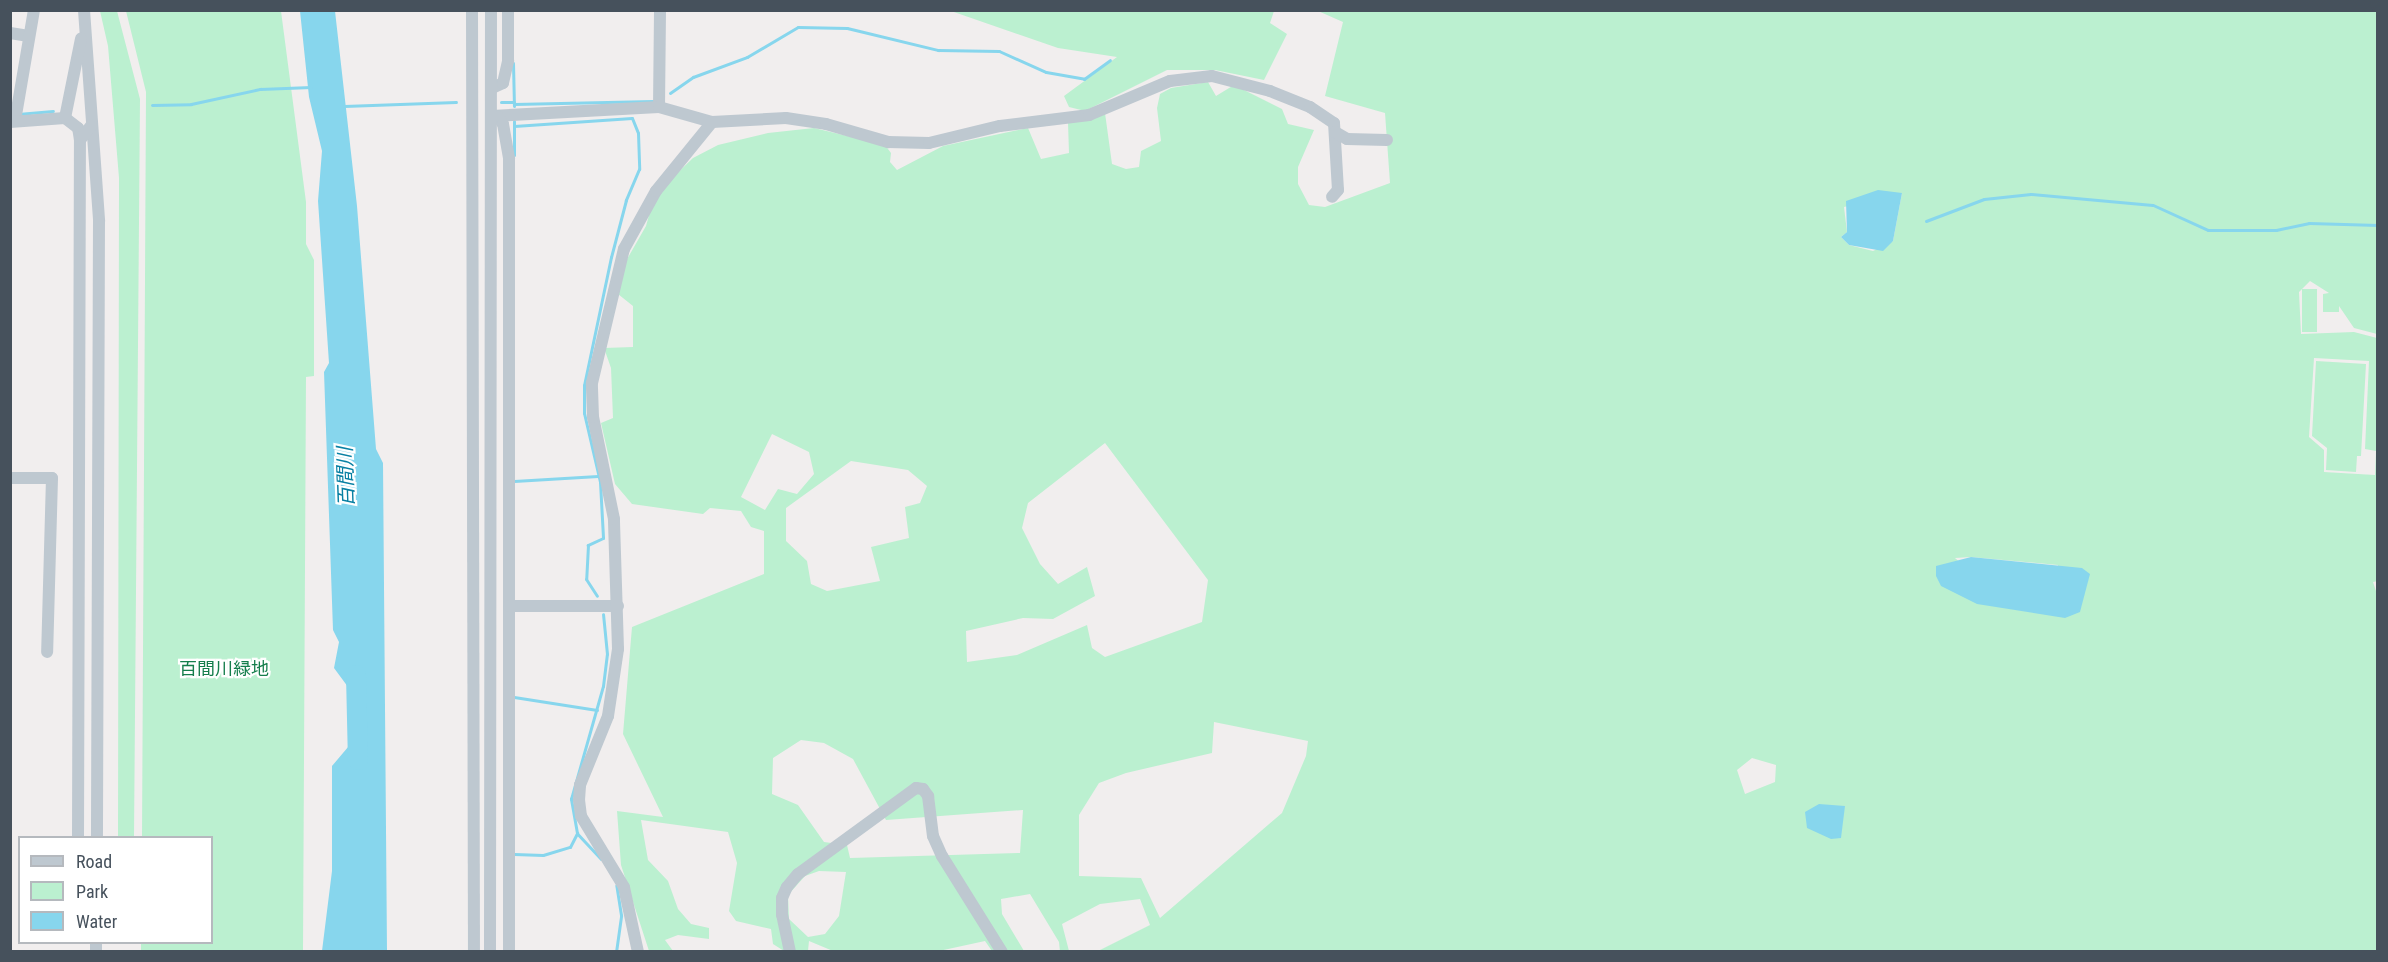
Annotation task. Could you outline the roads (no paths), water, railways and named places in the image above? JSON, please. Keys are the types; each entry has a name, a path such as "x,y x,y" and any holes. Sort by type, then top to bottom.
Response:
{"street":[{"path":"34,10 14,117 65,118 78,128 80,140 78,836"},
{"path":"84,10 99,221 97,836"},
{"path":"472,10 474,951"},
{"path":"490,10 494,116 490,951"},
{"path":"492,88 503,82 508,61 508,10"},
{"path":"659,107 660,10"},
{"path":"65,118 84,31"},
{"path":"10,33 29,36"},
{"path":"494,116 659,107 712,122 786,118 826,124 888,142 941,142 999,126 1089,115 1170,81 1212,76 1270,91 1310,107 1334,123 1338,190 1332,197"},
{"path":"494,116 503,124 509,158 513,606 509,951"},
{"path":"638,951 624,887 581,816 579,800 580,785 608,716 618,649 612,498 593,417 594,370 619,261 636,223 656,191 712,122"},
{"path":"80,140 91,126"},
{"path":"1335,132 1347,139 1388,140"},
{"path":"10,478 52,478 47,652"},
{"path":"513,606 618,606"},
{"path":"790,951 782,898 787,887 798,874 916,788 923,789 928,796 933,836 942,856 1002,951"}],"water":[{"path":"300,11 335,11 357,206 376,449 383,463 387,951 322,951 332,871 332,766 365,727 365,710 334,668 339,642 333,630 324,372 329,363 318,201 322,151 309,97"},
{"path":"1878,190 1902,193 1893,241 1883,251 1849,245 1841,237 1847,232 1846,201"},
{"path":"1971,557 2082,568 2090,574 2080,612 2065,618 1977,604 1941,586 1936,576 1936,566"},
{"path":"1819,804 1845,806 1841,838 1831,839 1807,828 1805,812"}],"waterway":[{"path":"670,93 693,77 747,57 798,27 847,28 938,50 999,51 1046,72 1084,79 1110,60"},
{"path":"513,63 514,106"},
{"path":"152,105 191,104 260,89 311,87"},
{"path":"514,104 654,101"},
{"path":"344,106 456,102"},
{"path":"501,102 514,102"},
{"path":"18,114 53,111"},
{"path":"514,126 632,118 638,133 639,169 626,200 611,257 584,385 584,413 600,482 603,538 588,545 586,579 597,596"},
{"path":"514,121 514,155"},
{"path":"1926,221 1984,199 2031,194 2153,205 2208,230 2276,230 2309,223 2378,225"},
{"path":"514,481 598,476"},
{"path":"601,859 577,833 571,799 603,686 607,654 603,614"},
{"name":"百間川","path":"356,675 358,760"},
{"path":"514,697 597,710"},
{"path":"514,854 543,855 570,847 577,833"},
{"path":"616,885 621,915 616,952"}],"park label":[{"name":"百間川緑地","path":"224,669"}]}
